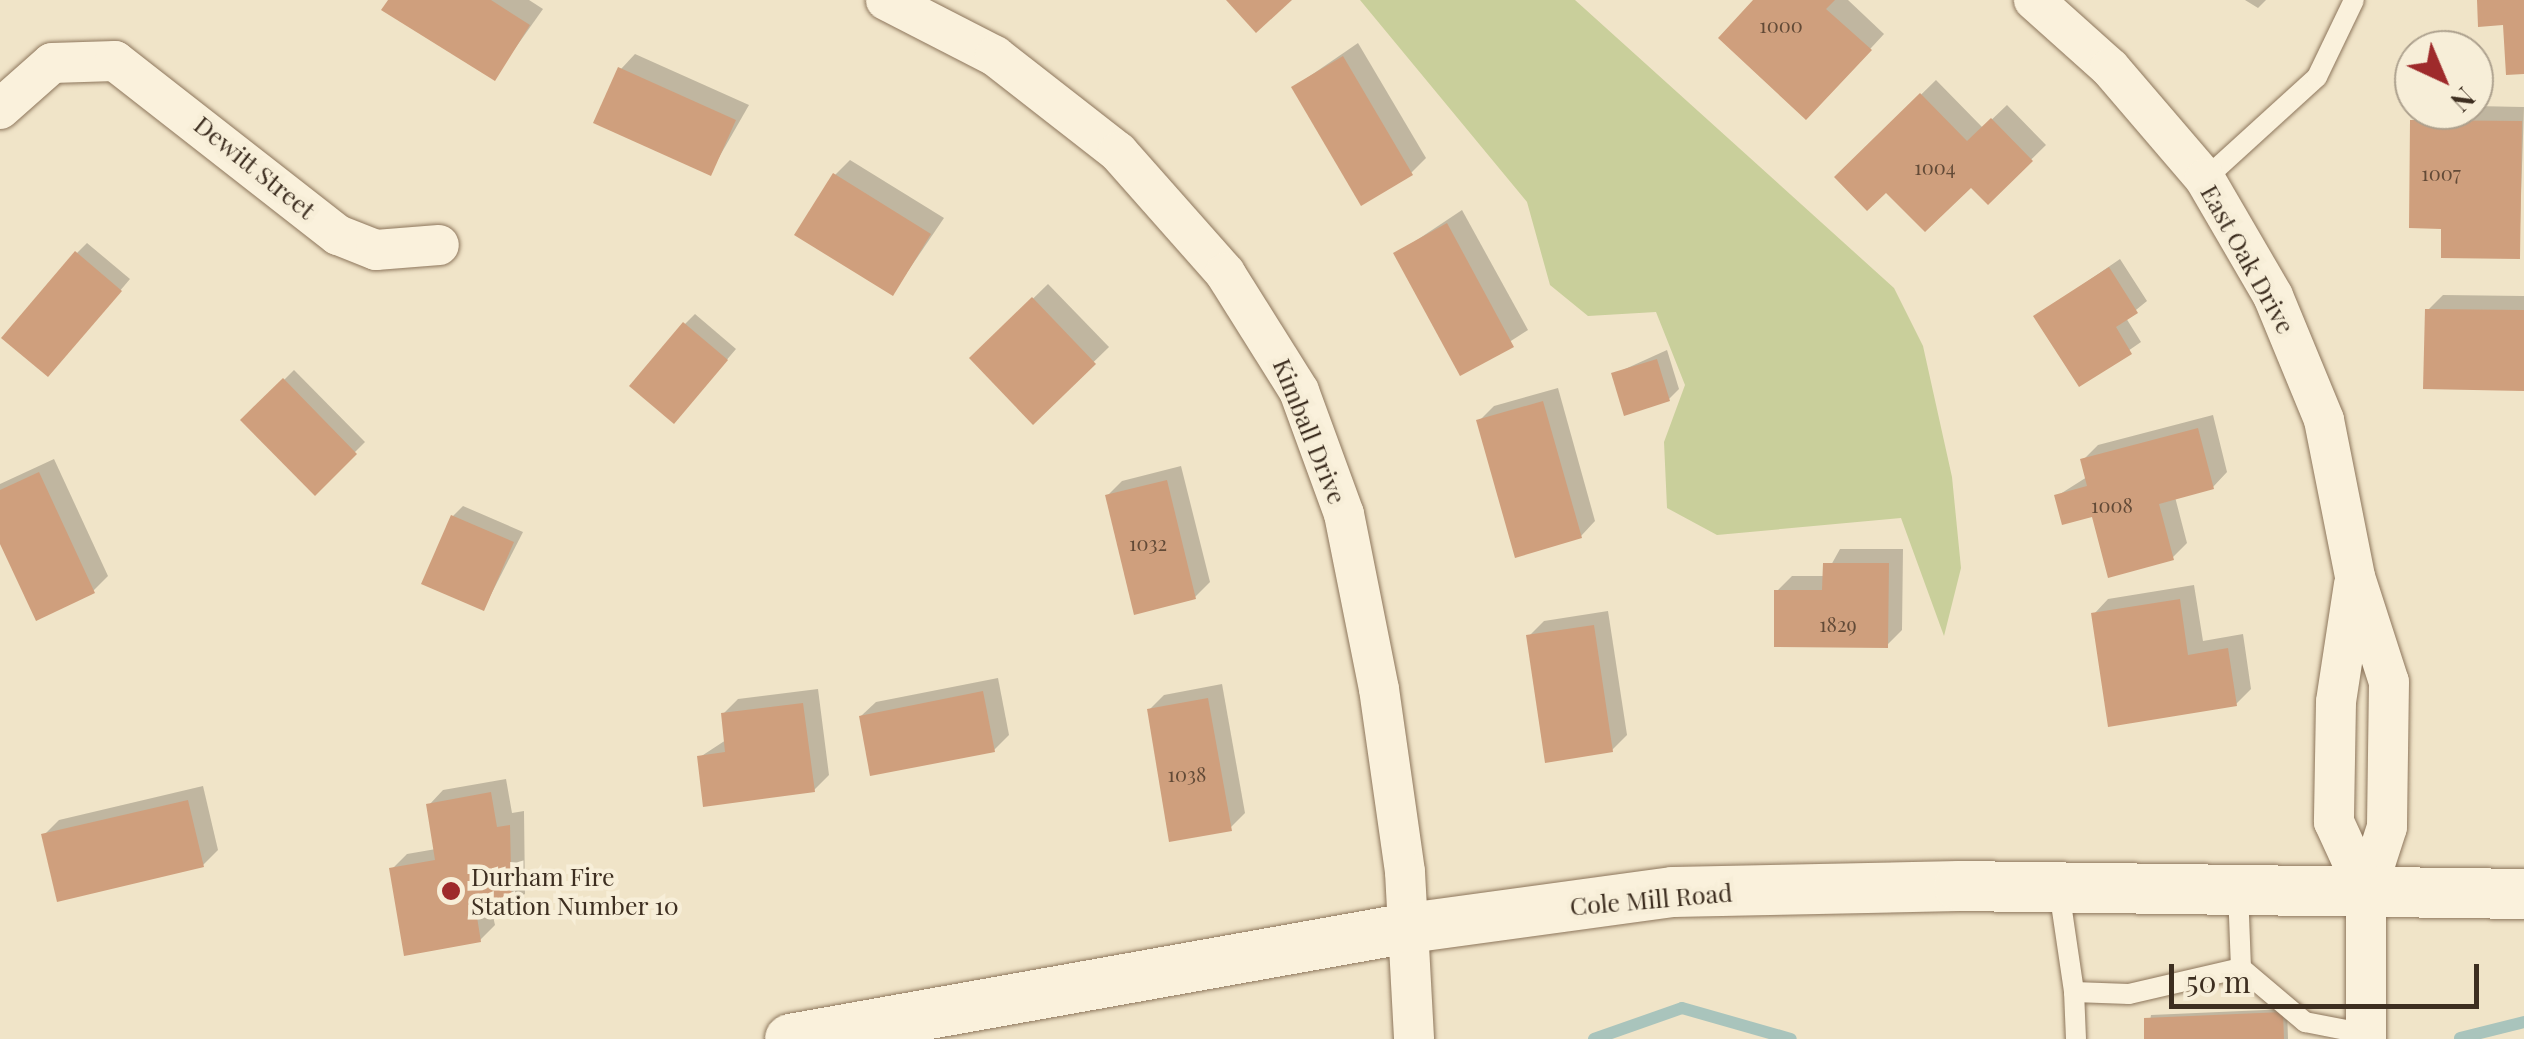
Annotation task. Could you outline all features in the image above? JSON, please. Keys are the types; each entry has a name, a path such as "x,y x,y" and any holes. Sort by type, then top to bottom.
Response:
{"street":[{"name":"Kimball Drive","path":"886,0 995,56 1118,152 1268,333 1322,447 1348,532 1380,689 1409,928 1414,1039"},
{"name":"East Oak Drive","path":"2034,0 2110,68 2205,179 2298,352 2343,490 2355,577 2389,682 2387,826 2366,892 2366,1036"},
{"name":"Dewitt Street","path":"0,109 32,74 79,56 116,60 146,78 338,235 376,250 439,244"},
{"name":"East Oak Drive","path":"2355,577 2336,702 2334,822 2366,892"},
{"name":"Cole Mill Road","path":"790,1039 1409,928 1673,892 2059,888 2524,894"}],"lane":[{"path":"2205,179 2317,77 2354,0"},
{"path":"2059,888 2074,992 2076,1039"},
{"path":"2238,890 2241,968 2305,1022 2366,1036"},
{"path":"2074,992 2129,994 2241,968"}],"green space":[{"path":"1360,0 1575,0 1894,288 1923,346 1952,477 1961,568 1944,636 1901,518 1717,535 1667,508 1664,442 1685,385 1656,312 1588,316 1550,285 1527,202"}],"building":[{"path":"388,0 491,0 530,25 495,81 381,10"},
{"path":"1226,0 1292,0 1256,33"},
{"path":"1753,0 1835,0 1826,9 1872,50 1806,120 1718,38"},
{"path":"2477,0 2524,0 2524,74 2506,75 2503,25 2478,27"},
{"path":"1343,56 1413,175 1361,206 1291,87"},
{"path":"618,67 736,120 711,176 593,123"},
{"path":"1920,93 1967,141 1991,118 2033,161 1988,205 1971,188 1925,232 1886,193 1867,211 1834,177"},
{"path":"2494,121 2522,121 2520,259 2441,258 2441,229 2409,228 2410,130 2494,130"},
{"path":"833,173 931,234 893,296 794,235"},
{"path":"1447,223 1514,347 1460,376 1393,253"},
{"path":"75,251 122,291 48,377 1,338"},
{"path":"2109,267 2138,313 2116,327 2132,354 2079,387 2033,316"},
{"path":"1032,297 1096,364 1033,425 969,358"},
{"path":"2425,309 2524,310 2524,391 2423,389"},
{"path":"683,322 728,360 674,424 629,386"},
{"path":"1657,359 1670,401 1624,416 1611,373"},
{"path":"283,378 357,454 315,496 240,420"},
{"path":"1543,401 1582,538 1515,558 1476,420"},
{"path":"2198,428 2214,489 2159,504 2174,560 2108,578 2092,517 2062,525 2054,495 2087,486 2080,459"},
{"path":"39,472 95,593 36,621 0,544 0,490"},
{"path":"1167,480 1196,599 1134,615 1105,495"},
{"path":"451,515 514,542 484,611 421,584"},
{"path":"1823,563 1889,563 1888,648 1774,647 1774,590 1822,590"},
{"path":"2180,599 2188,655 2228,648 2237,706 2108,727 2091,613"},
{"path":"1594,625 1613,752 1545,763 1526,635"},
{"path":"983,691 995,752 870,776 859,716"},
{"path":"1208,698 1232,831 1169,842 1147,709"},
{"path":"803,703 815,792 703,807 697,756 725,752 721,713"},
{"name":"Durham Fire Station Number 10","path":"491,792 497,827 510,825 512,912 477,917 481,942 404,956 389,868 435,860 426,804"},
{"path":"188,800 204,867 57,902 41,834"},
{"path":"2283,1012 2284,1039 2144,1039 2144,1018"}],"waterway":[{"path":"1594,1039 1682,1008 1791,1039"},
{"path":"2460,1038 2524,1022"}],"place":[{"name":"Durham Fire Station Number 10","path":"451,891"}]}
